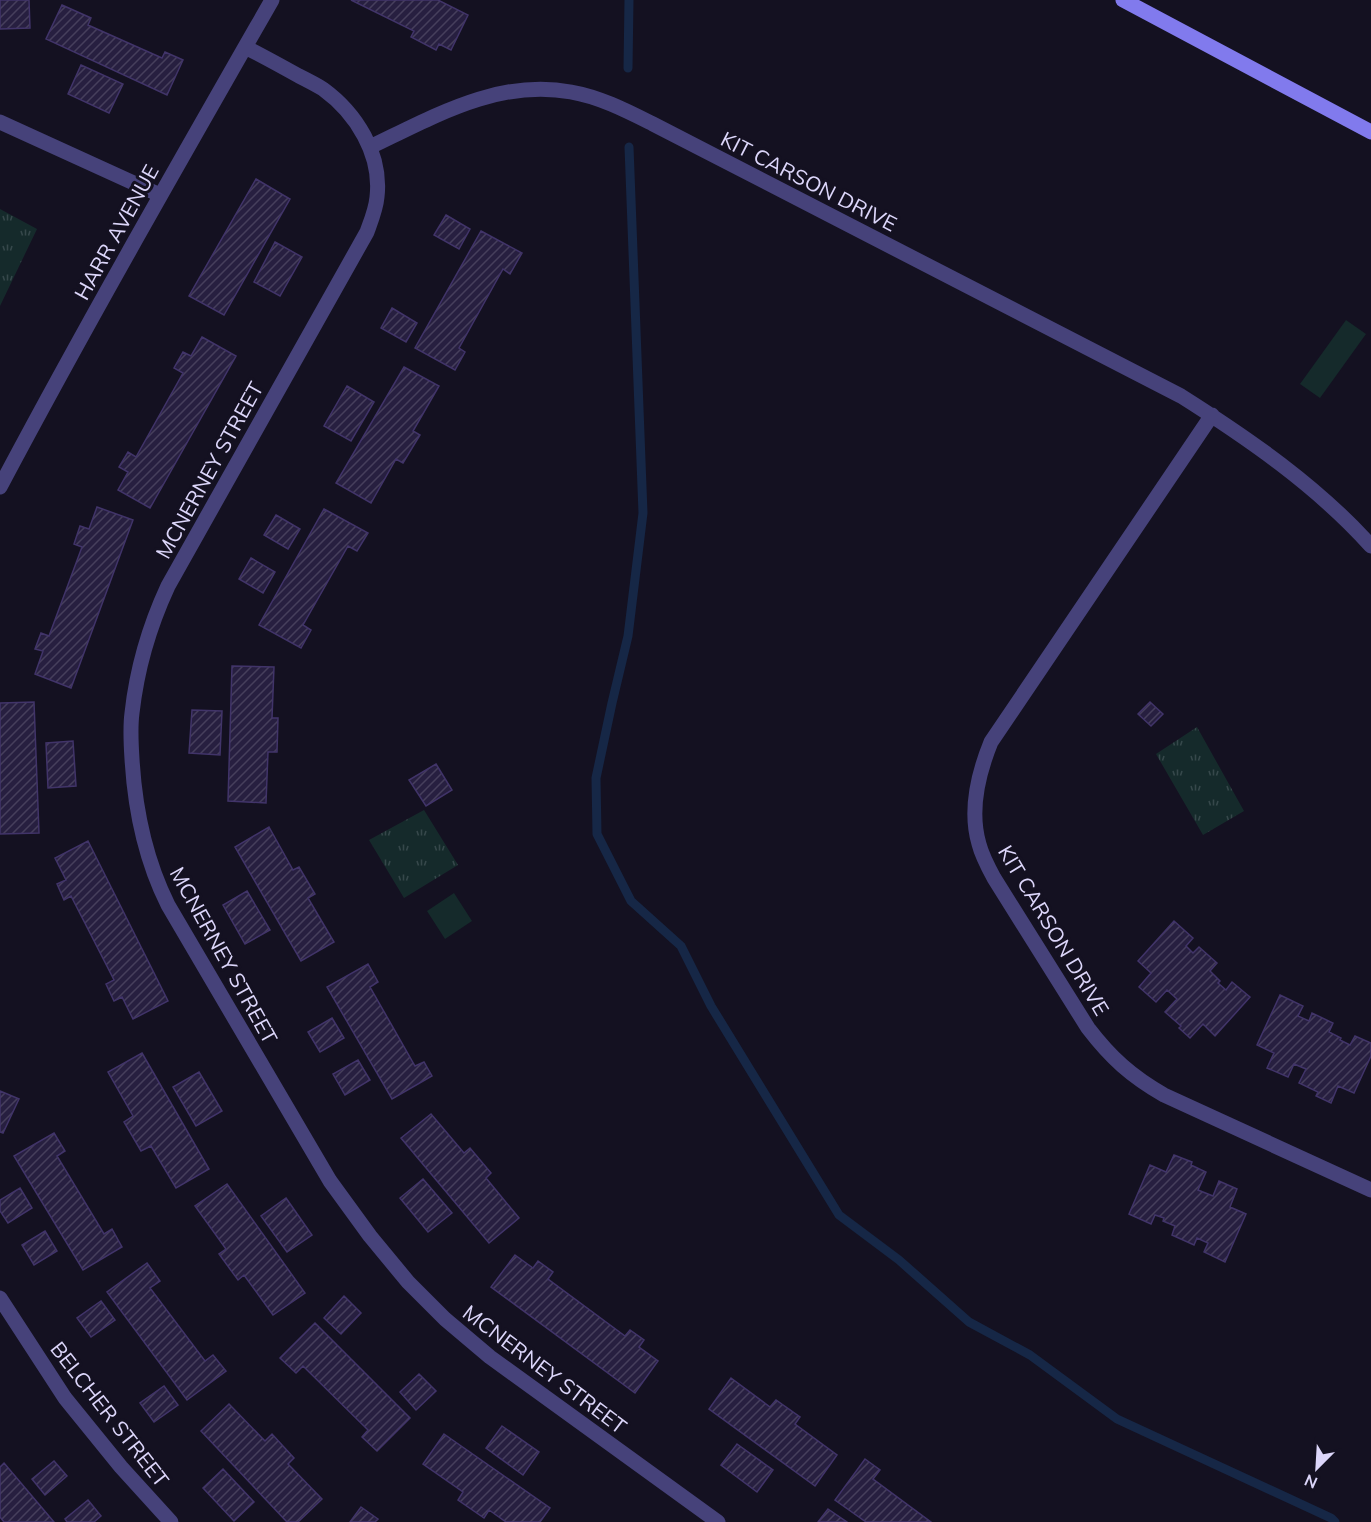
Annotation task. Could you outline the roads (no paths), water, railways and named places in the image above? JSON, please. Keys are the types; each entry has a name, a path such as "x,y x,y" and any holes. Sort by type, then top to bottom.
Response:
{"main road":[{"path":"1123,0 1371,132"}],"street":[{"name":"HARR AVENUE","path":"0,487 160,195 272,0"},
{"name":"MCNERNEY STREET","path":"246,47 322,88 349,113 370,147 375,161 377,197 367,232 168,586 149,630 136,684 131,716 131,743 138,811 156,881 324,1171 370,1236 408,1282 445,1319 490,1358 718,1522"},
{"name":"KIT CARSON DRIVE","path":"370,147 463,104 519,89 572,92 614,105 1181,396 1261,448 1327,501 1371,546"},
{"path":"0,122 160,195"},
{"name":"KIT CARSON DRIVE","path":"1212,415 991,742 983,762 975,803 978,843 994,878 1088,1028 1125,1069 1164,1095 1371,1190"},
{"name":"BELCHER STREET","path":"0,1298 65,1398 93,1435 171,1522"}],"waterway":[{"path":"628,68 629,0"},
{"path":"629,147 643,513 628,636 596,778 597,834 631,901 681,946 711,1006 839,1215 899,1260 969,1322 1030,1355 1117,1419 1331,1518 1335,1522"}]}
